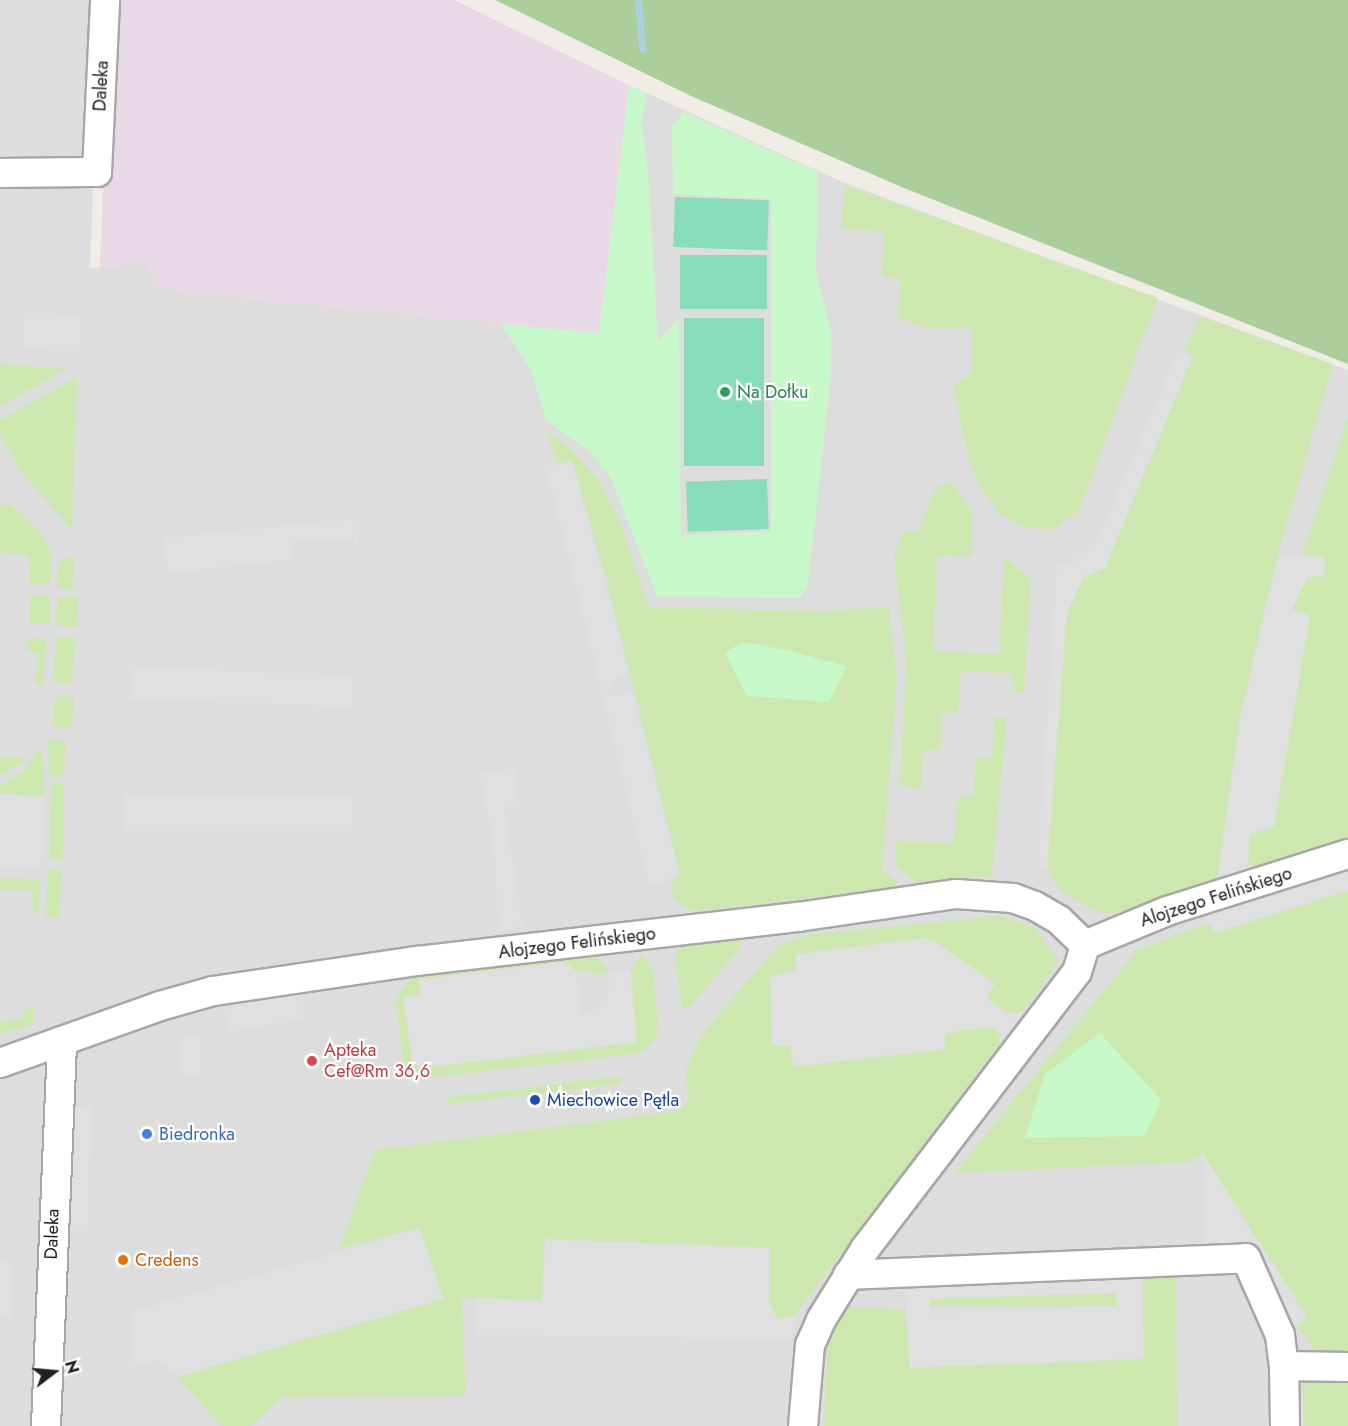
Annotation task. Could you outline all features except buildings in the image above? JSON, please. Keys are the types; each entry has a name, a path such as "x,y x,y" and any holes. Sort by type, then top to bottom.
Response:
{"street":[{"name":"Daleka","path":"0,173 97,172 105,0"},
{"name":"Alojzego Felińskiego","path":"0,1063 160,1006 213,991 417,961 798,917 956,894 1013,898 1035,906 1059,920 1085,945 1167,911 1348,854"},
{"path":"803,1426 810,1345 848,1275 1077,972 1085,945"},
{"name":"Daleka","path":"46,1426 62,1041"},
{"path":"848,1275 1246,1258 1280,1335 1284,1366 1285,1426"},
{"path":"1284,1366 1348,1367"}],"shaded area":[{"path":"0,0 100,0 90,268 145,263 159,286 599,334 629,85 840,181 1348,370 1348,1426 0,1426"},
{"path":"111,0 454,0 629,85 599,334 179,292 159,286 145,263 100,267"},
{"path":"24,312 82,315 80,352 22,349"},
{"path":"1179,349 1193,355 1105,568 1084,577 1067,612 1047,868 1038,867 1057,562 1071,563 1098,538"},
{"path":"572,461 629,673 612,682 608,696 632,693 680,874 650,887 546,468"},
{"path":"360,518 358,546 347,538 292,542 291,560 168,573 163,538"},
{"path":"1278,554 1325,557 1324,576 1308,577 1292,609 1310,616 1274,827 1250,834 1248,864 1266,872 1216,888 1240,717"},
{"path":"131,667 353,675 352,707 130,699"},
{"path":"514,769 516,802 505,810 523,927 499,931 494,851 480,772"},
{"path":"0,794 45,796 41,869 0,867"},
{"path":"124,795 352,795 352,831 124,831"},
{"path":"1348,859 1348,890 1215,933 1194,902"},
{"path":"923,938 938,943 995,984 986,998 1008,1014 1024,1012 1001,1042 998,1030 991,1027 945,1033 946,1049 793,1067 790,1045 772,1046 770,976 796,970 796,954"},
{"path":"565,962 576,971 581,1015 593,1012 606,1001 610,973 630,970 637,1042 423,1068 412,1061 403,997 420,995 419,979"},
{"path":"302,994 304,1019 226,1032 225,1001"},
{"path":"182,1036 201,1036 201,1075 182,1075"},
{"path":"91,1103 88,1231 51,1231 60,1120"},
{"path":"1203,1154 1307,1318 1280,1335 1246,1259 1205,1260"},
{"path":"420,1228 443,1299 177,1376 159,1361 132,1364 131,1311"},
{"path":"545,1239 770,1248 770,1306 777,1318 793,1317 792,1339 475,1335 476,1298 542,1300"},
{"path":"0,1262 12,1262 12,1318 0,1318"},
{"path":"1142,1262 1144,1359 910,1368 905,1272","holes":["1116,1293 1117,1306 930,1313 930,1299"]},
{"path":"1302,1382 1304,1426 1286,1426 1284,1383"}],"green space":[{"path":"495,0 1348,0 1348,364 904,188 691,96"},
{"path":"629,85 647,94 641,123 648,170 658,341 679,319 681,535 771,532 771,199 673,194 672,126 684,112 818,172 816,272 831,331 830,385 808,583 801,598 657,596 610,476 590,452 546,420 531,370 501,324 599,333"},
{"path":"845,185 1158,298 1079,511 1052,530 1020,526 1000,514 983,491 970,464 953,386 972,372 972,327 922,327 898,317 901,279 882,277 884,231 841,230"},
{"path":"675,197 769,200 767,250 673,247"},
{"path":"680,255 767,255 767,309 680,309"},
{"path":"1199,316 1333,364 1278,554 1240,717 1216,888 1162,906 1103,914 1061,892 1047,868 1067,612 1084,577 1105,568 1193,356 1184,351"},
{"name":"Na Dołku","path":"684,318 764,318 764,466 684,466"},
{"path":"0,364 67,369 0,406"},
{"path":"77,377 72,530 25,477 0,435 0,420"},
{"path":"1348,416 1348,844 1266,872 1248,864 1250,833 1310,616 1292,609 1308,577 1324,575 1325,557 1302,556"},
{"path":"546,431 572,450 599,481 621,523 649,607 825,611 889,607 897,681 882,870 903,887 695,911 675,901 670,882 680,874 608,585 573,462 558,464"},
{"path":"767,479 769,529 688,532 686,482"},
{"path":"952,483 972,512 972,556 937,555 933,651 999,654 1004,557 1031,578 1024,692 1013,691 1012,673 961,671 958,713 941,713 940,749 923,751 921,788 900,786 906,661 894,556 903,531 918,532 936,486"},
{"path":"10,504 41,532 52,556 50,583 30,583 29,555 0,553 0,505"},
{"path":"74,555 73,589 57,588 58,563"},
{"path":"30,596 50,596 50,624 30,624"},
{"path":"78,596 77,628 55,625 58,598"},
{"path":"57,636 76,638 71,684 52,682"},
{"path":"27,638 46,639 43,685 35,684 38,653 27,651"},
{"path":"742,642 786,650 847,666 829,702 747,696 725,653"},
{"path":"55,696 74,697 72,728 53,727"},
{"path":"994,718 1007,718 992,875 921,885 895,865 896,841 954,843 957,797 973,795 976,757 992,757"},
{"path":"48,738 66,741 64,775 49,777"},
{"path":"42,746 45,796 0,794 0,785 24,770"},
{"path":"30,757 13,768 0,776 0,758"},
{"path":"51,783 64,783 63,860 50,860"},
{"path":"48,870 62,871 59,918 45,917"},
{"path":"0,878 39,879 39,917 33,909 31,890 0,890"},
{"path":"1348,891 1348,1355 1319,1356 1297,1324 1307,1317 1203,1154 1190,1162 954,1173 1137,950 1208,923 1215,933"},
{"path":"999,916 1033,926 1059,960 1024,1012 1015,1015 1008,1014 986,998 994,984 796,954 796,970 773,1046 946,1049 945,1034 991,1026 998,1030 1001,1042 793,1317 776,1318 770,1306 770,1248 545,1239 542,1301 462,1298 466,1396 282,1397 251,1426 221,1426 177,1377 443,1299 420,1228 339,1249 375,1150 677,1111 689,1103 685,1070 702,1034 777,946 811,934"},
{"path":"739,936 742,942 738,951 689,1007 682,1008 675,959 682,943"},
{"path":"594,953 610,973 594,975 593,969 404,997 416,1066 423,1068 637,1042 631,969 642,953 653,971 658,1021 656,1038 648,1048 633,1054 435,1077 413,1073 404,1065 395,998 412,978"},
{"path":"24,1007 33,1007 33,1025 0,1033 0,1021 21,1020"},
{"path":"1100,1033 1161,1100 1145,1136 1025,1138 1045,1074"},
{"path":"618,1076 622,1080 619,1084 449,1104 445,1101 449,1097"},
{"path":"1175,1277 1178,1426 824,1426 828,1336 846,1307 905,1309 910,1367 1144,1358 1142,1279"},
{"path":"930,1293 1117,1293 1117,1306 930,1306"},
{"path":"1302,1380 1348,1380 1348,1426 1302,1426"}],"waterway":[{"path":"638,0 642,49"}],"place":[{"name":"Na Dołku","path":"725,392"},
{"name":"Apteka Cef@Rm 36,6","path":"312,1061"},
{"name":"Miechowice Pętla","path":"535,1100"},
{"name":"Biedronka","path":"147,1134"},
{"name":"Credens","path":"123,1260"}]}
